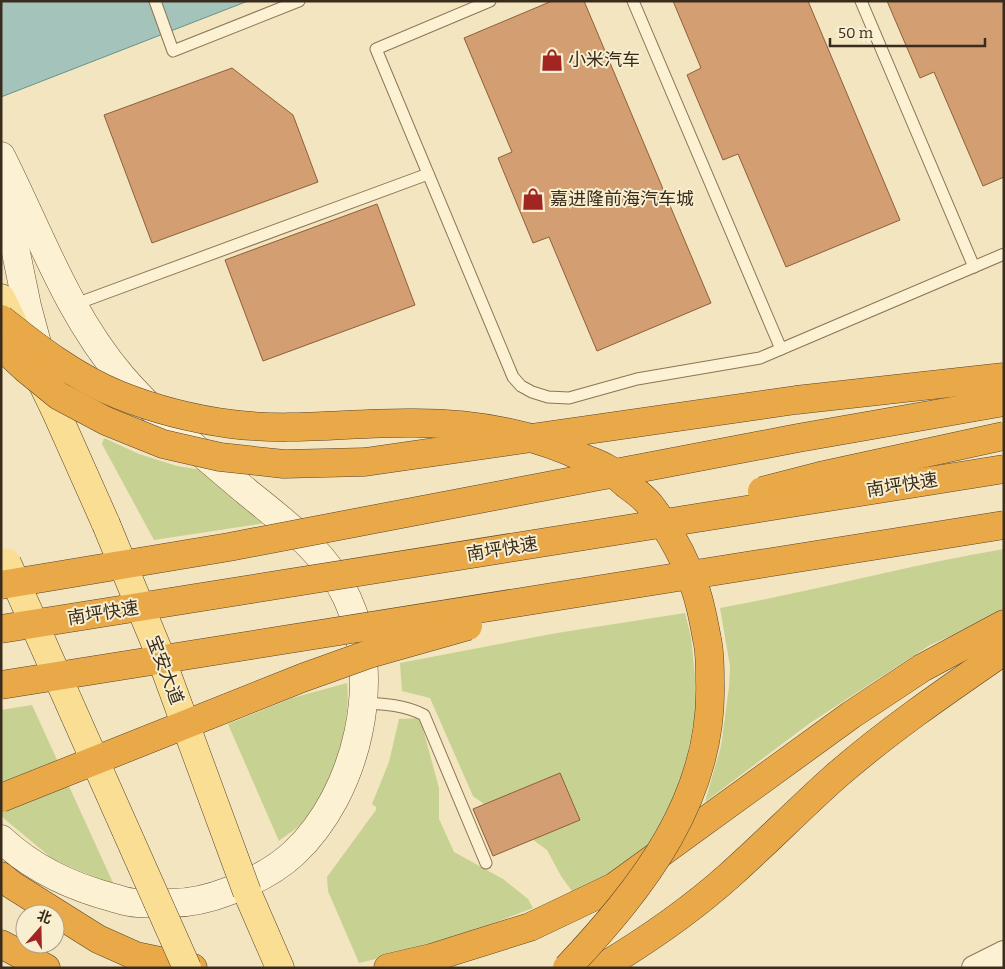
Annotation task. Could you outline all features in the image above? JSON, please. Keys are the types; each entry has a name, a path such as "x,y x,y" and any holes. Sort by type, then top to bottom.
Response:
{"highway":[{"path":"1,319 68,369 117,395 176,414 232,424 278,427 414,423 463,425 510,432 560,446 608,469 649,502 677,545 694,584 709,648 711,706 703,757 685,808 664,849 601,932 567,968"},
{"path":"1,346 59,396 106,421 163,444 220,457 284,464 365,462 796,400 1004,377"},
{"path":"3,564 229,547 798,438 1004,402"},
{"path":"612,531 820,476 1004,436"},
{"name":"南坪快速","path":"1,629 1004,468"},
{"path":"1,685 1004,526"},
{"path":"1,798 302,678 369,654 620,586"},
{"path":"388,968 431,958 530,927 614,887 851,715 922,668 1004,624"},
{"path":"600,968 624,954 677,917 729,876 836,776 888,734 1004,651"},
{"path":"5,887 23,904"},
{"path":"5,887 98,939"},
{"path":"65,926 136,956 193,968"},
{"path":"1,944 46,968"}],"main road":[{"path":"1,156 74,305 97,345 122,377 180,435 295,530 332,571 347,598 357,626 362,652 364,702 358,733 347,770 333,801 314,830 294,853 270,872 239,888 212,898 178,903 134,904 90,892 50,875 14,851 1,839"},
{"path":"1,180 27,306 57,414"},
{"name":"宝安大道","path":"1,298 57,414 106,524 158,650 273,968"},
{"path":"3,564 187,968"},
{"path":"247,892 280,968"}],"street":[{"path":"974,968 1004,953"}],"lane":[{"path":"155,1 171,47 299,1"},
{"path":"490,1 376,49 513,377 521,386 548,397 569,398 637,379 760,358 1004,254"},
{"path":"633,1 781,349"},
{"path":"861,1 974,267"},
{"path":"74,305 428,174"},
{"path":"364,702 402,706 424,715 486,863"}],"green space":[{"path":"104,438 139,454 177,466 208,471 220,487 234,500 265,523 154,540 102,444"},
{"path":"1004,549 1004,613 930,645 810,723 705,802 721,746 729,687 730,666 720,608"},
{"path":"685,613 691,637 696,712 682,779 665,817 642,856 574,894 561,876 547,850 473,796 430,698 402,691 400,663 557,633"},
{"path":"347,683 346,718 337,757 330,776 312,810 301,824 279,841 228,724 292,698"},
{"path":"32,705 114,885 54,860 1,816 1,710"},
{"path":"420,718 439,788 439,819 454,852 503,879 528,899 533,908 439,944 359,963 328,891 327,877 376,810 376,807 372,804 389,762 399,719"}],"water":[{"path":"1,1 248,1 1,97"}],"building":[{"path":"552,1 584,1 711,303 597,351 549,237 533,243 498,158 512,152 464,38"},
{"path":"673,1 808,1 900,220 786,267 738,154 723,160 687,75 701,68"},
{"path":"887,1 1004,1 1004,177 983,186 934,72 920,78"},
{"path":"232,68 293,115 318,182 152,243 104,115"},
{"path":"377,204 415,305 263,361 225,260"},
{"path":"560,773 580,820 493,856 473,809"}],"place":[{"name":"小米汽车","path":"552,60"},
{"name":"嘉进隆前海汽车城","path":"533,199"}]}
